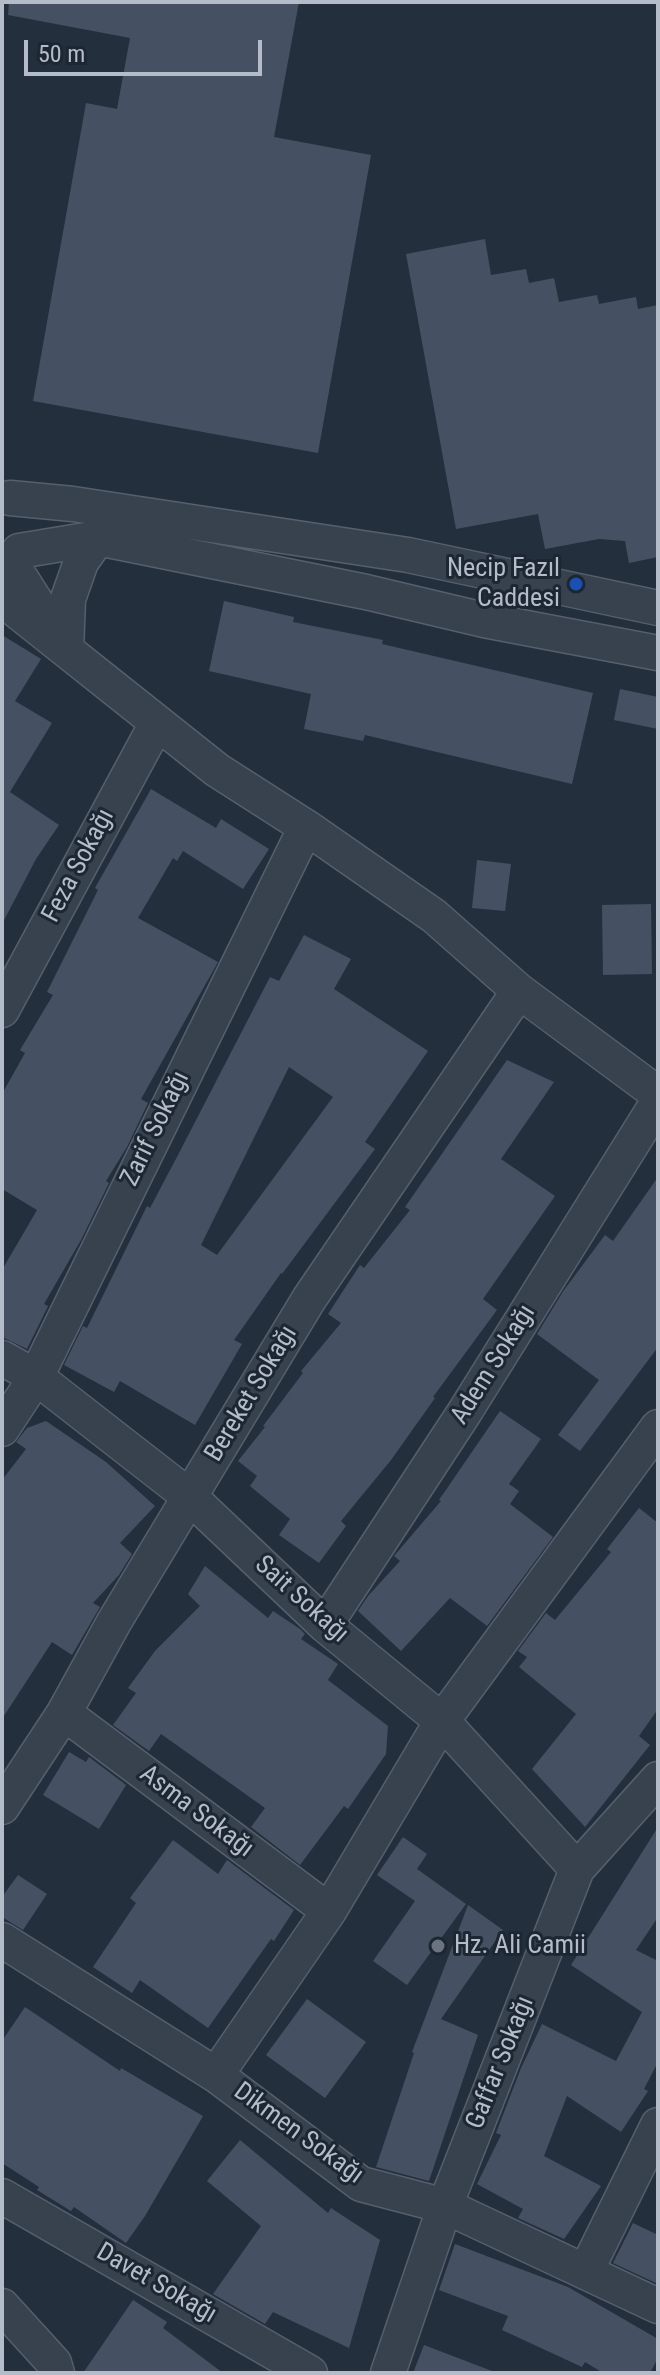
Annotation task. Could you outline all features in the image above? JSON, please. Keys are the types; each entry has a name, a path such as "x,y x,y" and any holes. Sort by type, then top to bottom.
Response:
{"street":[{"path":"6,496 18,510 23,523 23,537 11,561"},
{"path":"6,496 408,555 658,608"},
{"path":"11,561 98,538 366,592 484,620 658,653"},
{"path":"66,650 68,599 81,562 98,538"},
{"path":"11,561 66,650"},
{"path":"2,599 217,770 434,916 519,991 658,1094"},
{"name":"Feza Sokağı","path":"2,1010 157,723"},
{"name":"Zarif Sokağı","path":"2,1429 36,1377 306,827"},
{"name":"Bereket Sokağı","path":"2,1807 64,1713 114,1622 309,1299 519,991"},
{"name":"Adem Sokağı","path":"325,1625 464,1413 658,1102"},
{"name":"Sait Sokağı","path":"2,1358 36,1377 190,1497 325,1625 442,1721 577,1869"},
{"path":"216,2075 329,1911 442,1721 658,1427"},
{"name":"Asma Sokağı","path":"64,1713 329,1911"},
{"name":"Gaffar Sokağı","path":"388,2373 445,2206 577,1869 658,1779"},
{"name":"Dikmen Sokağı","path":"2,1940 216,2075 361,2184 445,2206 658,2306"},
{"path":"586,2271 658,2125"},
{"name":"Davet Sokağı","path":"2,2196 310,2373"},
{"path":"2,2306 54,2363 57,2373"}],"building":[{"path":"9,2 299,2 274,137 371,155 318,453 33,401 86,103 117,109 130,38 8,15"},
{"path":"485,239 491,275 526,269 529,283 554,278 559,302 597,295 599,304 636,297 638,309 658,305 658,557 629,563 625,541 599,539 545,549 538,514 456,529 406,254"},
{"path":"224,601 294,617 293,622 383,640 382,644 593,693 572,784 365,735 363,741 304,729 311,694 209,671"},
{"path":"2,635 41,659 15,701 52,723 10,792 59,825 36,859 2,924"},
{"path":"620,689 658,697 658,729 614,720"},
{"path":"151,789 216,828 221,819 269,849 243,889 183,851 177,861 173,858 138,918 218,962 141,1099 148,1103 106,1181 109,1183 81,1240 44,1304 48,1306 27,1349 2,1337 2,1270 37,1210 2,1189 2,1094 25,1053 20,1050 53,995 47,992 98,890 95,888"},
{"path":"477,860 511,864 505,911 472,908"},
{"path":"651,904 652,974 603,975 602,905"},
{"path":"304,935 351,959 334,989 428,1051 365,1142 375,1149 234,1340 242,1344 195,1425 120,1381 114,1392 64,1365 83,1326 87,1328 147,1206 150,1208 270,977 279,981","holes":["289,1067 333,1097 217,1255 201,1245"]},
{"path":"507,1060 554,1082 501,1159 555,1196 483,1299 497,1310 391,1460 341,1521 346,1526 319,1563 279,1535 290,1519 250,1486 257,1476 238,1461 303,1373 301,1371 341,1323 328,1314 360,1265 364,1268 410,1210 405,1207"},
{"path":"658,1177 658,1347 580,1451 558,1435 599,1380 537,1334 564,1290 605,1235 613,1241"},
{"path":"500,1411 541,1439 509,1484 519,1491 510,1504 553,1537 487,1626 450,1598 401,1651 358,1611 400,1561 394,1556 441,1501"},
{"path":"46,1421 106,1462 155,1506 120,1543 132,1554 119,1575 93,1603 100,1607 72,1655 52,1642 2,1719 2,1480 26,1449 16,1442 27,1428"},
{"path":"639,1508 658,1523 658,1709 639,1736 650,1745 585,1827 532,1769 576,1714 519,1667 527,1657 518,1651 546,1613 555,1620 611,1552 607,1549"},
{"path":"205,1566 268,1618 273,1611 300,1629 305,1634 301,1639 338,1664 328,1680 388,1726 386,1754 348,1809 344,1806 300,1865 251,1827 265,1808 161,1734 149,1751 113,1725 136,1693 128,1688 155,1651 200,1606 188,1594"},
{"path":"69,1752 86,1762 89,1757 126,1785 99,1829 43,1795"},
{"path":"658,1827 658,1917 636,1950 658,1961 658,2062 644,2089 648,2091 621,2132 567,2096 544,2156 601,2186 564,2239 518,2218 523,2209 477,2184 501,2135 496,2133 542,2024 616,2061 642,2012 571,1965"},
{"path":"403,1837 427,1854 417,1869 466,1904 407,1985 373,1961 415,1901 377,1875"},
{"path":"173,1840 218,1874 227,1860 294,1910 208,2028 140,1980 132,1993 93,1967 136,1903 130,1898"},
{"path":"18,1875 47,1894 23,1930 2,1917 2,1897"},
{"path":"468,1905 503,1930 441,2019 478,2035 429,2181 376,2167 412,2052"},
{"path":"307,1999 366,2042 325,2098 266,2055"},
{"path":"25,2007 120,2071 121,2068 203,2116 126,2243 74,2207 71,2211 37,2190 39,2187 2,2163 2,2041"},
{"path":"240,2140 328,2213 331,2208 380,2240 349,2348 273,2312 265,2324 213,2294 261,2226 207,2181"},
{"path":"633,2223 658,2235 658,2284 613,2263"},
{"path":"455,2244 568,2287 658,2339 658,2358 650,2373 603,2373 585,2362 582,2367 502,2330 508,2316 439,2290"},
{"path":"133,2300 167,2322 163,2328 223,2373 83,2373"},
{"path":"424,2345 492,2371 413,2373"}],"place":[{"name":"Necip Fazıl Caddesi","path":"576,584"},
{"name":"Hz. Ali Camii","path":"438,1946"}]}
